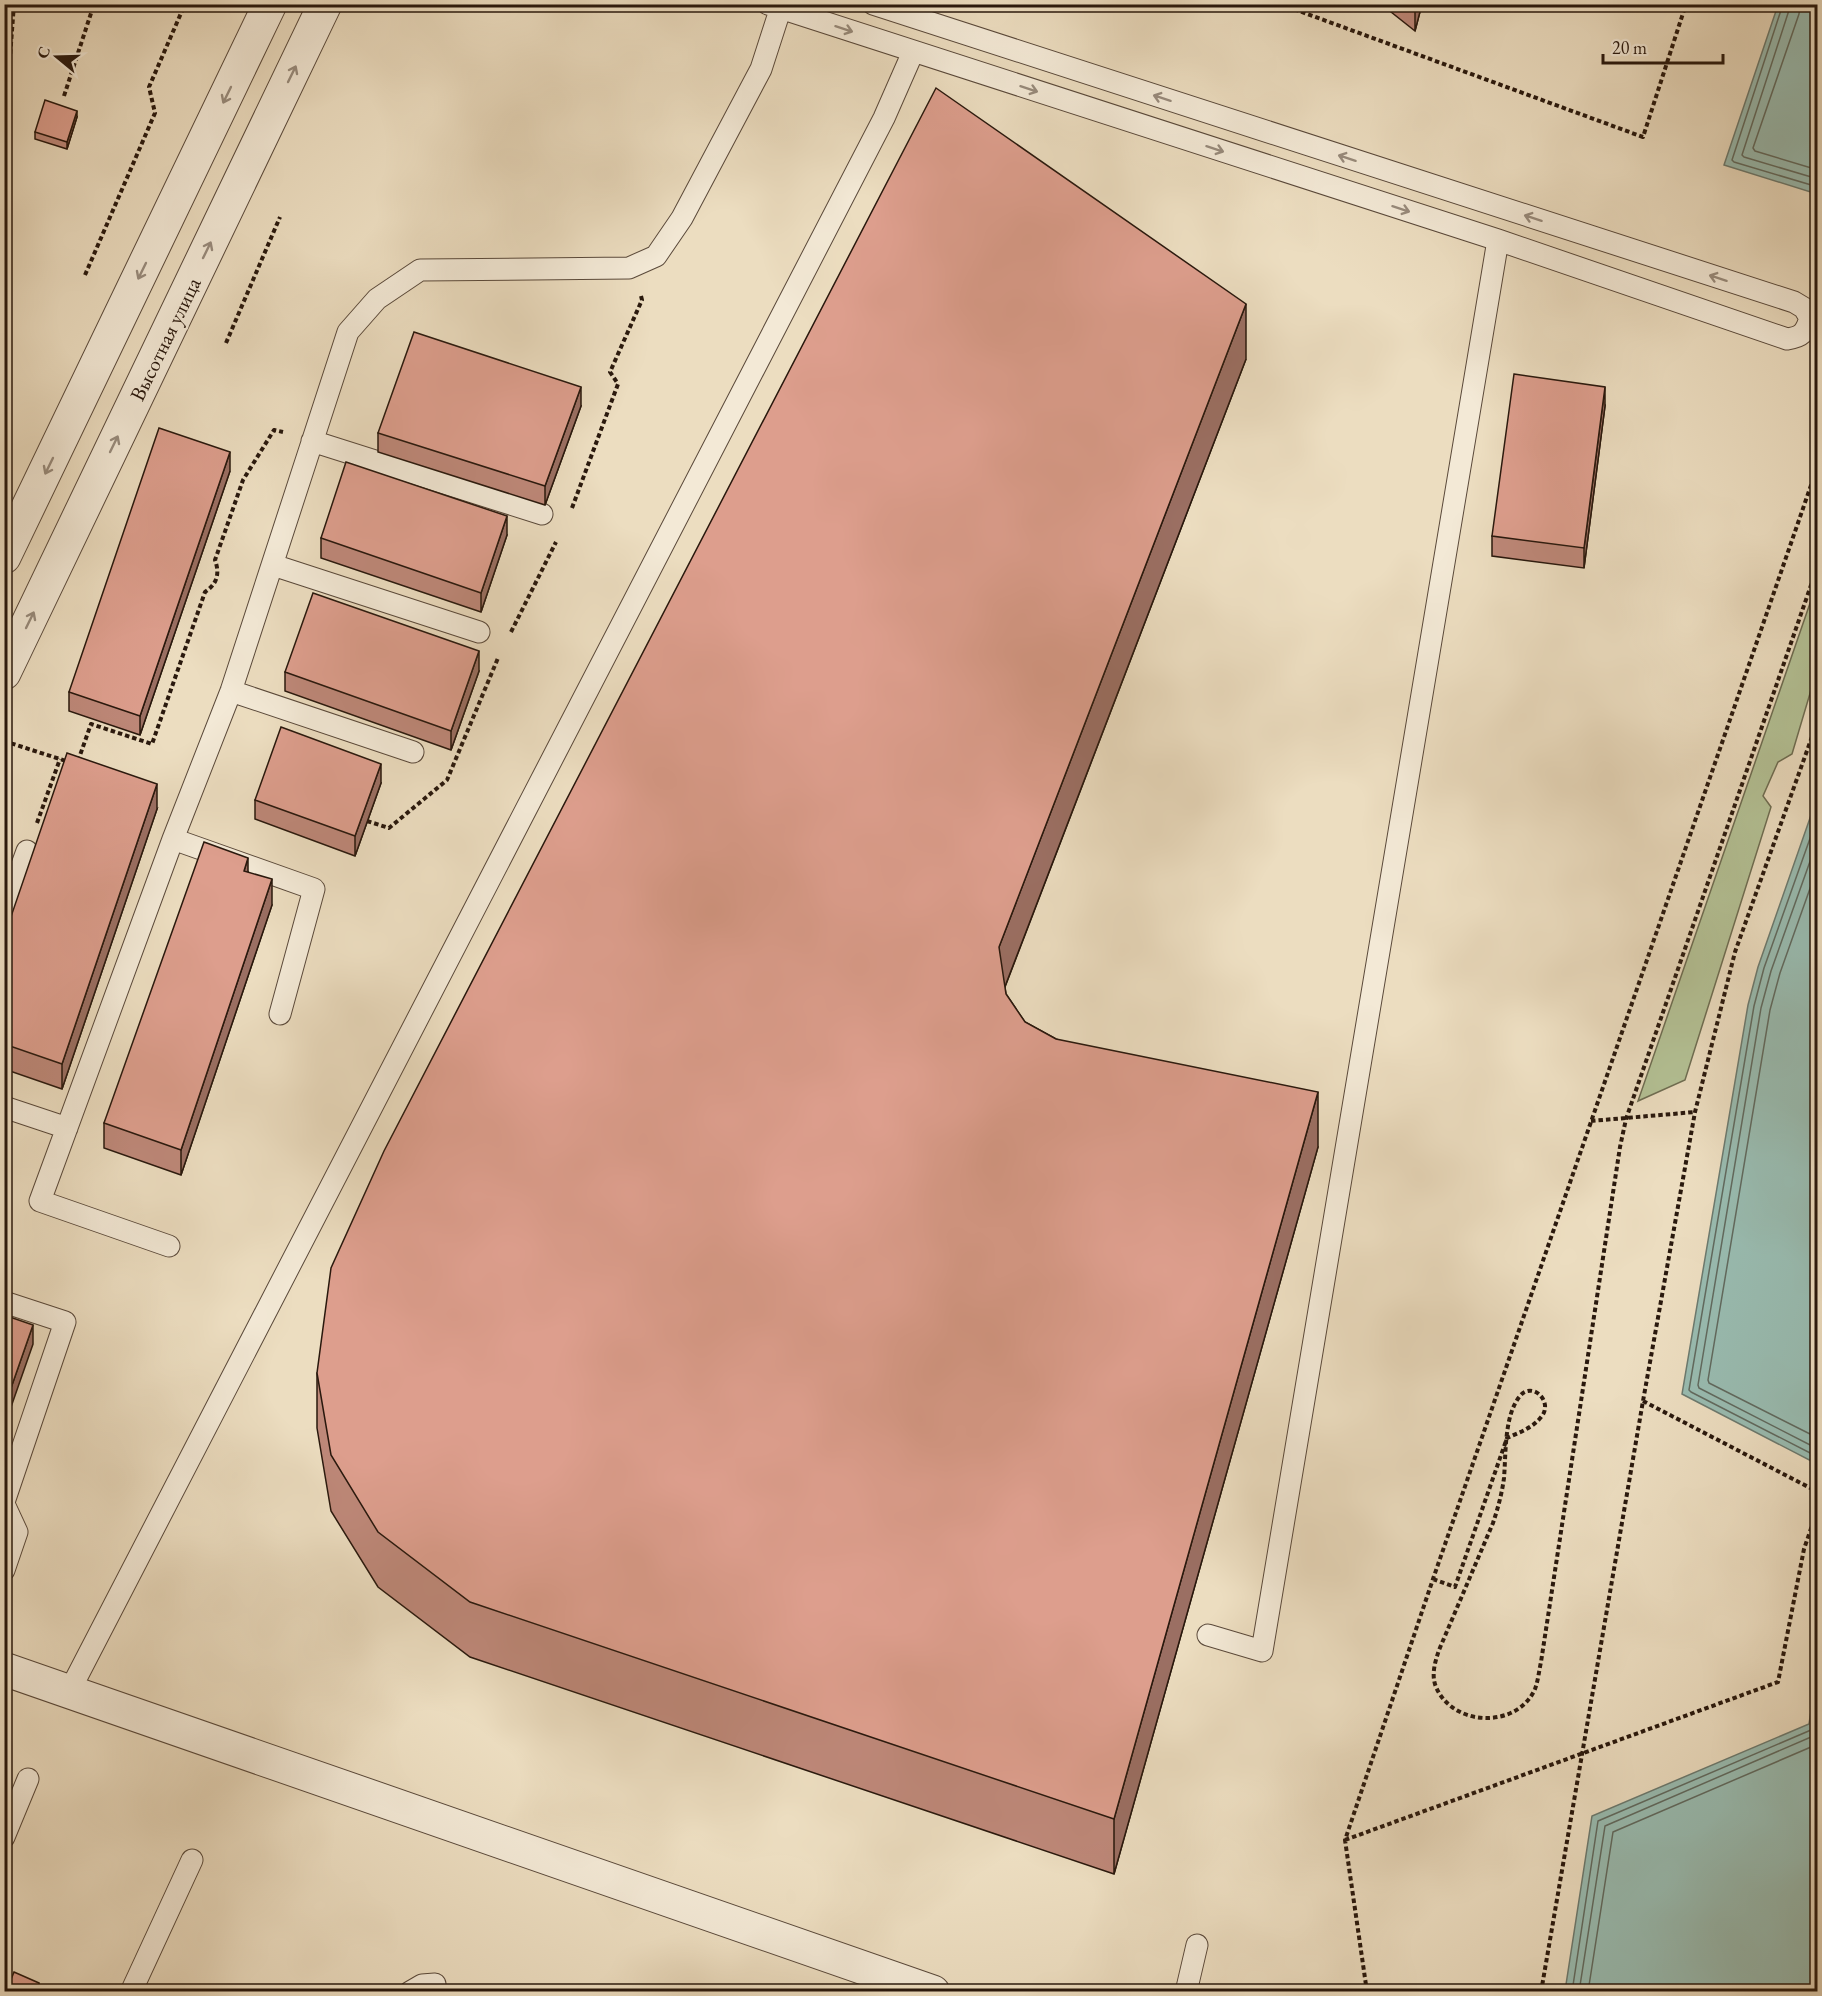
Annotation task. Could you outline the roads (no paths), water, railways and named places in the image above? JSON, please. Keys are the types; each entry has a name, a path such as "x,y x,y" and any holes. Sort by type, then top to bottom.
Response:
{"street":[{"path":"4,557 270,4"},
{"name":"Высотная улица","path":"4,673 325,4"},
{"path":"4,1669 933,1992"}],"lane":[{"path":"169,1246 40,1201 172,839 231,691 348,332 377,299 420,270 629,268 656,256 682,218 761,69 777,6 1498,240 1787,339 1799,338 1806,330 1810,318 1804,308 1784,299 928,13 873,4"},
{"path":"69,1692 884,118 914,52"},
{"path":"1208,1635 1262,1652 1498,240"},
{"path":"312,441 542,514"},
{"path":"273,565 479,632"},
{"path":"231,691 413,752"},
{"path":"172,839 314,889 280,1014"},
{"path":"4,914 27,851"},
{"path":"4,1107 67,1128"},
{"path":"4,1302 65,1322 4,1503 17,1532 4,1570"},
{"path":"4,1837 28,1779"},
{"path":"131,1992 192,1860"},
{"path":"1186,1992 1197,1945"},
{"path":"410,1992 422,1985 435,1984"}],"water":[{"path":"1778,5 1817,5 1817,194 1724,165"},
{"path":"1817,798 1817,1464 1682,1394 1748,1005 1758,967"},
{"path":"1817,1672 1817,1991 1565,1991 1592,1816 1809,1724"}]}
